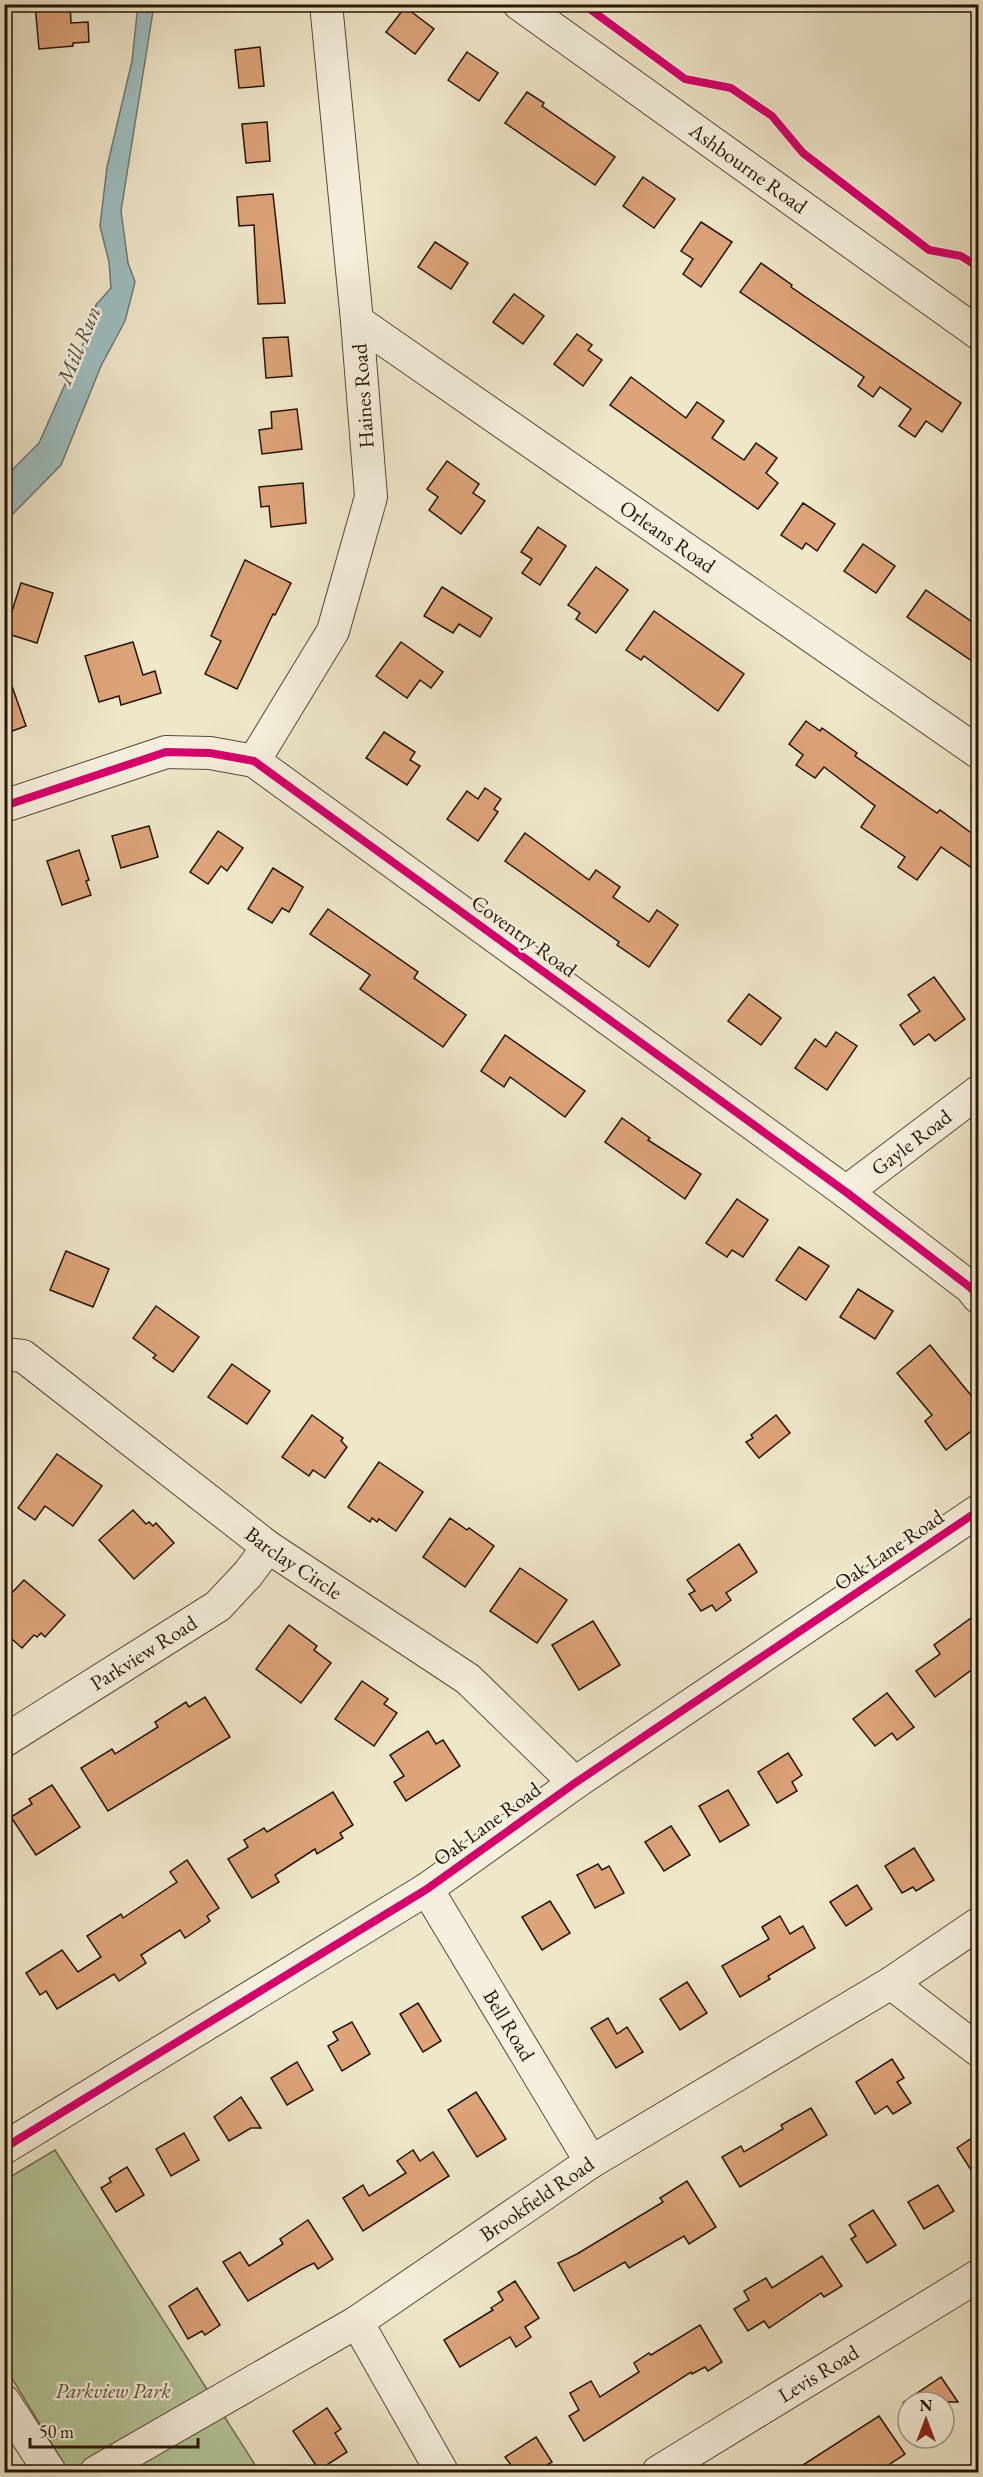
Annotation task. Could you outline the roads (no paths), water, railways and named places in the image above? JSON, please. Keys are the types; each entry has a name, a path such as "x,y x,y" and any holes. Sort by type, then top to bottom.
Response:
{"street":[{"name":"Haines Road","path":"254,761 333,631 371,497 357,321 326,4"},
{"name":"Ashbourne Road","path":"519,4 978,333"},
{"name":"Orleans Road","path":"357,321 978,752"},
{"name":"Coventry Road","path":"4,806 166,752 210,753 254,761 846,1192 970,1288 978,1297"},
{"name":"Gayle Road","path":"846,1192 978,1092"},
{"name":"Barclay Circle","path":"4,1354 23,1356 268,1547 468,1679 574,1783"},
{"name":"Oak Lane Road","path":"4,2148 427,1889 574,1783 978,1511"},
{"name":"Parkview Road","path":"4,1741 218,1606 248,1574 268,1547"},
{"name":"Bell Road","path":"427,1889 591,2162"},
{"name":"Brookfield Road","path":"96,2472 357,2322 591,2162 891,1983 978,1924"},
{"path":"891,1983 978,2050"},
{"name":"Levis Road","path":"658,2472 978,2276"},
{"path":"357,2322 442,2472"},
{"path":"4,2401 50,2472"}],"water":[{"name":"Mill Run","path":"138,5 154,5 121,211 128,263 135,282 125,321 101,366 61,465 5,522 5,474 39,443 86,337 96,305 111,288 109,262 100,226 107,167 132,61"}],"park label":[{"name":"Parkview Park","path":"113,2391"}]}
